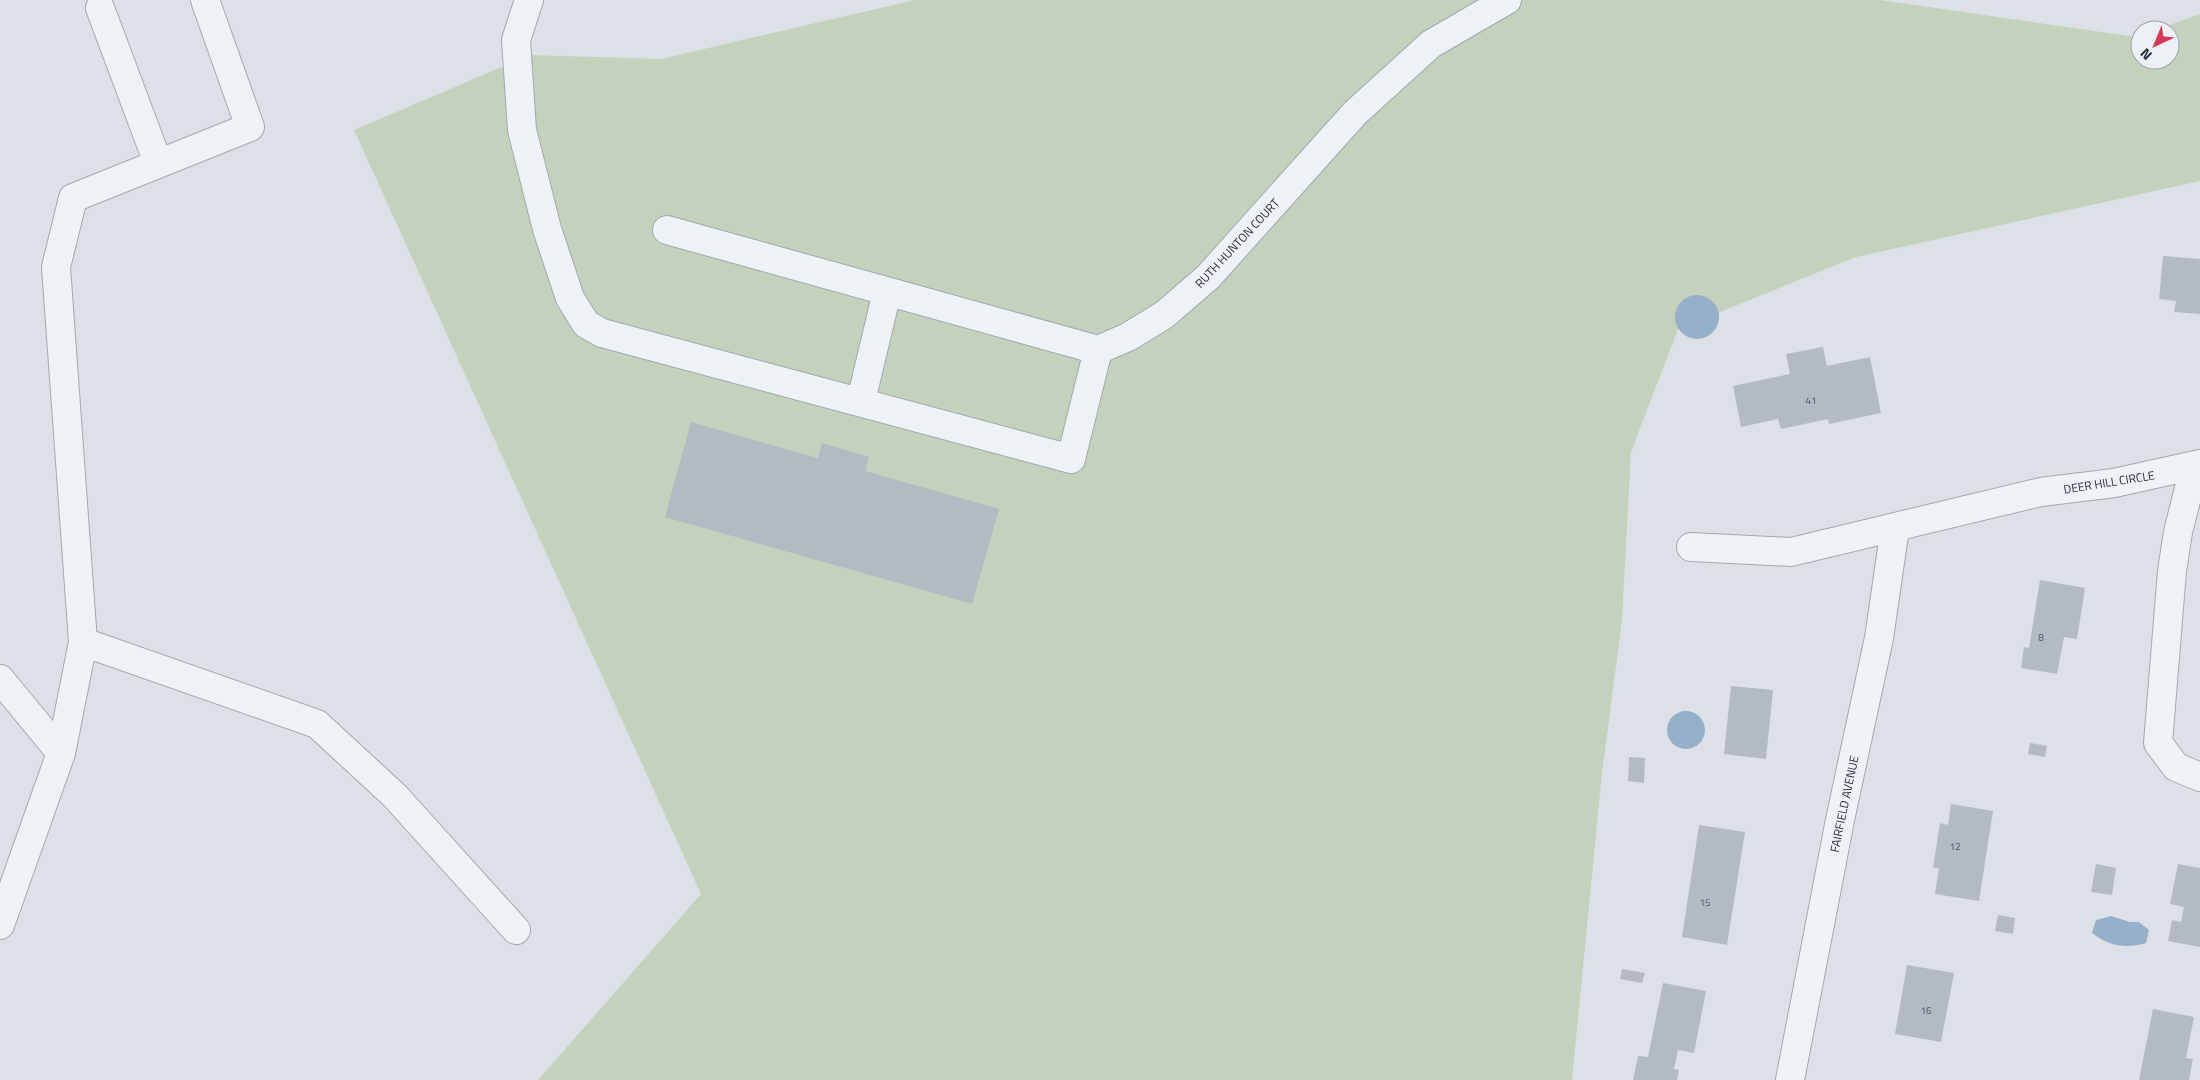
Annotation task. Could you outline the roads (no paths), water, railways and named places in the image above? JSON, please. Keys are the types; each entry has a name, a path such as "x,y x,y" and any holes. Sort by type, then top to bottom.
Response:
{"street":[{"path":"0,925 61,753 83,642 56,267 73,198 250,127 205,0"},
{"path":"529,0 516,40 522,130 547,229 570,298 586,324 602,333 1072,459 1098,350 667,230"},
{"name":"RUTH HUNTON COURT","path":"1098,350 1128,337 1164,315 1208,277 1355,113 1431,44 1507,0"},
{"path":"100,8 158,163"},
{"path":"861,401 887,292"},
{"name":"DEER HILL CIRCLE","path":"1691,547 1791,552 2040,492 2114,483 2198,465 2178,532 2172,571 2158,743 2176,767 2200,778"},
{"name":"FAIRFIELD AVENUE","path":"1790,1080 1840,820 1879,638 1895,528"},
{"path":"83,642 317,724 395,796 516,930"},
{"path":"0,679 61,753"}],"water":[{"path":"1693,295 1701,295 1713,301 1719,317 1713,333 1701,339 1693,339 1681,333 1675,321 1675,313 1681,301"},
{"path":"1686,711 1700,716 1705,730 1700,744 1686,749 1672,744 1667,730 1672,716"},
{"path":"2111,916 2130,922 2139,922 2149,930 2146,943 2132,946 2118,945 2105,941 2092,933 2096,920"}]}
